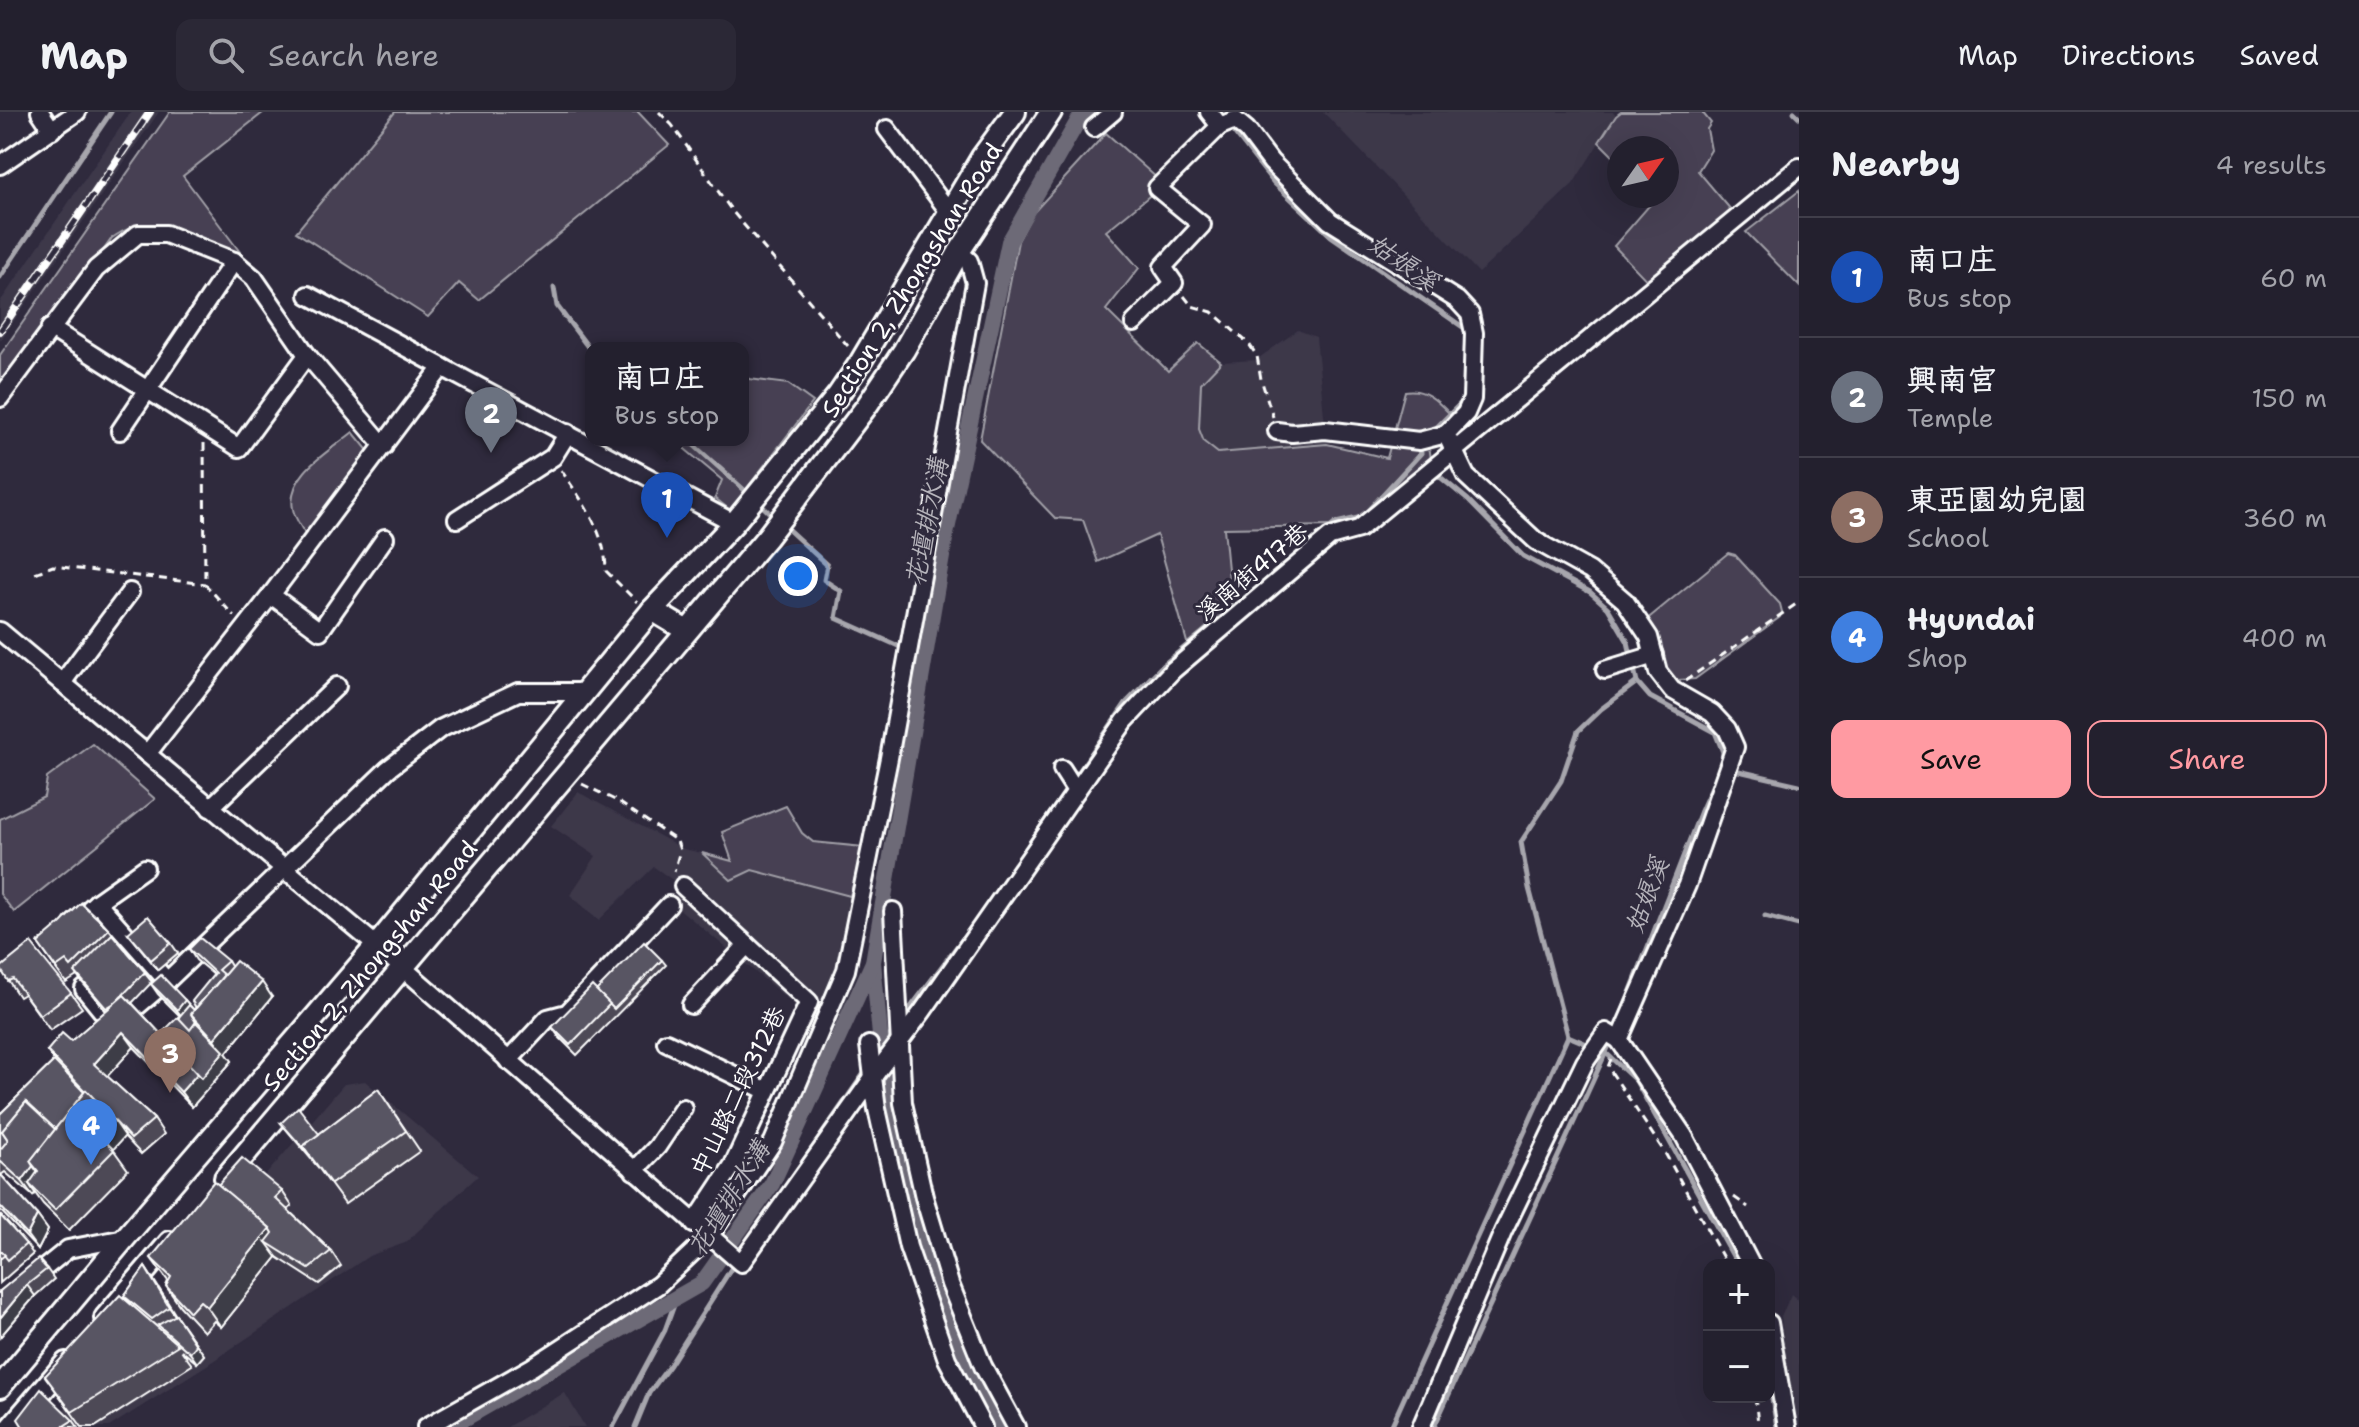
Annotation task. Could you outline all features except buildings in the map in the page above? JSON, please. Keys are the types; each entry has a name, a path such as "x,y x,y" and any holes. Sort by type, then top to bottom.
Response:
{"main road":[{"name":"Section 2, Zhongshan Road","path":"215,1190 584,692 652,610 738,517 838,395 982,157 1015,112"},
{"name":"Section 2, Zhongshan Road","path":"0,1387 125,1238 389,956 564,775 767,537 889,373 959,252 1051,112"},
{"path":"652,610 687,631"},
{"path":"11,1427 184,1226"}],"street":[{"path":"40,112 52,130"},
{"path":"0,165 77,112"},
{"path":"1094,128 1113,112"},
{"path":"1209,112 1220,126"},
{"path":"1134,323 1174,283 1163,267 1202,225 1157,188 1220,126 1235,120 1247,130 1271,162 1330,221 1457,300 1470,314 1474,333 1472,399 1466,413 1446,434 1419,441 1325,430 1277,431"},
{"path":"887,129 950,213"},
{"name":"溪南街417巷","path":"741,1263 1125,721 1172,671 1330,537 1359,529 1799,167"},
{"path":"0,398 96,269 138,234 166,234 234,261 254,278 307,355 384,446"},
{"path":"426,1427 532,1367 658,1285 709,1237 773,1142 846,970 889,758 975,283 969,261 959,252"},
{"path":"120,431 234,261"},
{"path":"308,295 585,441"},
{"path":"50,328 239,448 307,355"},
{"path":"147,754 442,367"},
{"path":"457,519 553,457 568,433"},
{"path":"1421,1427 1503,1232 1585,1062 1612,1036 1687,885 1735,747 1727,729 1712,713 1672,690 1658,672 1649,637 1625,601 1590,571 1536,541 1466,476 1446,434"},
{"path":"594,446 738,517"},
{"path":"271,595 320,631 385,538"},
{"path":"62,683 130,592"},
{"name":"中山路二段312巷","path":"0,631 389,956 741,1263"},
{"path":"1605,670 1654,655"},
{"path":"210,808 337,686"},
{"path":"84,989 114,1026 167,981 388,769 440,729 518,692 584,692"},
{"path":"1062,769 1076,791"},
{"path":"66,931 97,902 145,868"},
{"name":"中山路二段312巷","path":"683,886 809,1002 733,1165 694,1224"},
{"path":"97,902 167,981"},
{"path":"508,1061 548,1018 567,1013 669,905"},
{"path":"893,911 903,1103 924,1197 950,1284 983,1366 1016,1427"},
{"path":"691,1005 747,945"},
{"path":"1612,1036 1684,1136 1748,1259"},
{"path":"666,1042 767,1091"},
{"path":"869,1045 877,1109 908,1247 947,1359 983,1427"},
{"path":"634,1171 657,1147 683,1108"},
{"path":"0,1304 68,1249 125,1238"},
{"path":"1770,1331 1787,1427"}],"path":[{"path":"659,112 690,149 732,211 861,361"},
{"path":"1174,283 1192,306 1212,312 1249,344 1257,356 1277,431"},
{"path":"204,443 205,584"},
{"path":"553,457 591,515 606,555 606,571 637,602 652,610"},
{"path":"35,573 53,566 205,584 245,628"},
{"path":"1672,690 1799,602"},
{"path":"564,775 617,801 677,841 680,850 674,872 683,886"},
{"path":"1612,1036 1608,1067 1665,1153 1724,1259"},
{"path":"1756,1403 1758,1423"}],"shaded area":[{"path":"131,112 159,112 0,341 0,302"},
{"path":"170,112 264,112 183,176 246,260 242,267 152,226 121,232 112,238 0,398 0,355"},
{"path":"395,112 638,112 669,145 479,300 459,283 428,317 296,232"},
{"path":"1323,112 1613,112 1616,116 1573,184 1479,273"},
{"path":"1621,112 1702,112 1711,123 1707,129 1711,150 1698,171 1737,217 1653,287 1614,246 1647,208 1679,208 1679,136 1607,136 1607,150 1599,142"},
{"path":"1106,133 1158,179 1153,193 1106,231 1139,268 1106,310 1168,371 1198,343 1221,362 1201,383 1199,429 1204,442 1218,453 1327,444 1387,458 1405,391 1428,395 1458,422 1429,444 1432,468 1350,533 1334,526 1224,528 1232,611 1188,646 1157,535 1098,562 1083,520 1055,518 980,440 1018,241 1033,213"},
{"path":"1799,191 1799,286 1746,232"},
{"path":"1298,330 1316,337 1327,444 1218,453 1204,442 1199,429 1201,383 1221,362 1256,360"},
{"path":"749,379 788,384 813,402 730,510 715,498 722,480 681,446 749,446"},
{"path":"353,432 370,453 307,538 293,509 296,485 312,464"},
{"path":"1728,553 1735,555 1780,604 1782,612 1780,617 1695,679 1678,680 1671,676 1645,621"},
{"path":"93,744 155,799 14,912 0,894 0,819 44,797 47,778"},
{"path":"578,792 684,849 702,853 731,880 752,870 850,896 844,949 820,1021 801,1010 677,907 674,881 654,867 599,920 570,895 596,856 551,826"},
{"path":"786,806 802,833 813,842 863,847 850,896 752,870 731,880 702,853 732,861 722,832"},
{"path":"365,1081 478,1176 405,1243 369,1256 109,1427 49,1427 344,1084"},
{"path":"1791,1294 1799,1301 1799,1427 1792,1427 1781,1317"},
{"path":"564,1393 585,1427 507,1427"}],"waterway":[{"path":"0,277 111,112"},
{"name":"花壇排水溝","path":"450,1427 702,1283 772,1184 873,962 945,539 1009,242 1078,121 1087,112"},
{"path":"1794,112 1799,117"},
{"name":"姑娘溪","path":"1230,127 1274,183 1331,236 1470,332"},
{"path":"554,288 557,306 585,343"},
{"name":"姑娘溪","path":"1433,431 1463,401 1465,385"},
{"path":"695,446 750,495"},
{"path":"1324,533 1336,523 1362,517 1421,453"},
{"name":"姑娘溪","path":"1439,476 1468,500 1523,556 1590,592 1608,608 1628,642 1637,682 1650,697 1715,732 1723,752 1721,766 1617,1026"},
{"path":"758,502 774,517"},
{"path":"781,523 827,565 824,580 841,591 836,618 925,658"},
{"path":"1029,844 1126,703 1162,666 1310,544"},
{"path":"1391,1427 1568,1036 1529,888 1521,842 1561,781 1578,731 1637,682"},
{"path":"1730,769 1799,785"},
{"path":"1765,916 1799,925"},
{"path":"902,1019 976,921"},
{"name":"花壇排水溝","path":"873,962 881,1046 909,1200 941,1305 1001,1427"},
{"name":"花壇排水溝","path":"874,1058 894,1030"},
{"path":"1568,1036 1594,1047"},
{"name":"姑娘溪","path":"1434,1427 1612,1039"},
{"path":"1606,1053 1636,1081 1735,1259"},
{"path":"786,1186 867,1069"},
{"path":"635,1427 649,1393 736,1261"},
{"path":"613,1427 665,1330 677,1297"},
{"path":"1773,1403 1777,1427"}],"railway":[{"path":"0,331 150,112"}],"place":[{"name":"興南宮","path":"491,453"},
{"name":"南口庄","path":"667,538"},
{"name":"東亞園幼兒園","path":"170,1093"},
{"name":"Hyundai","path":"91,1165"}]}
